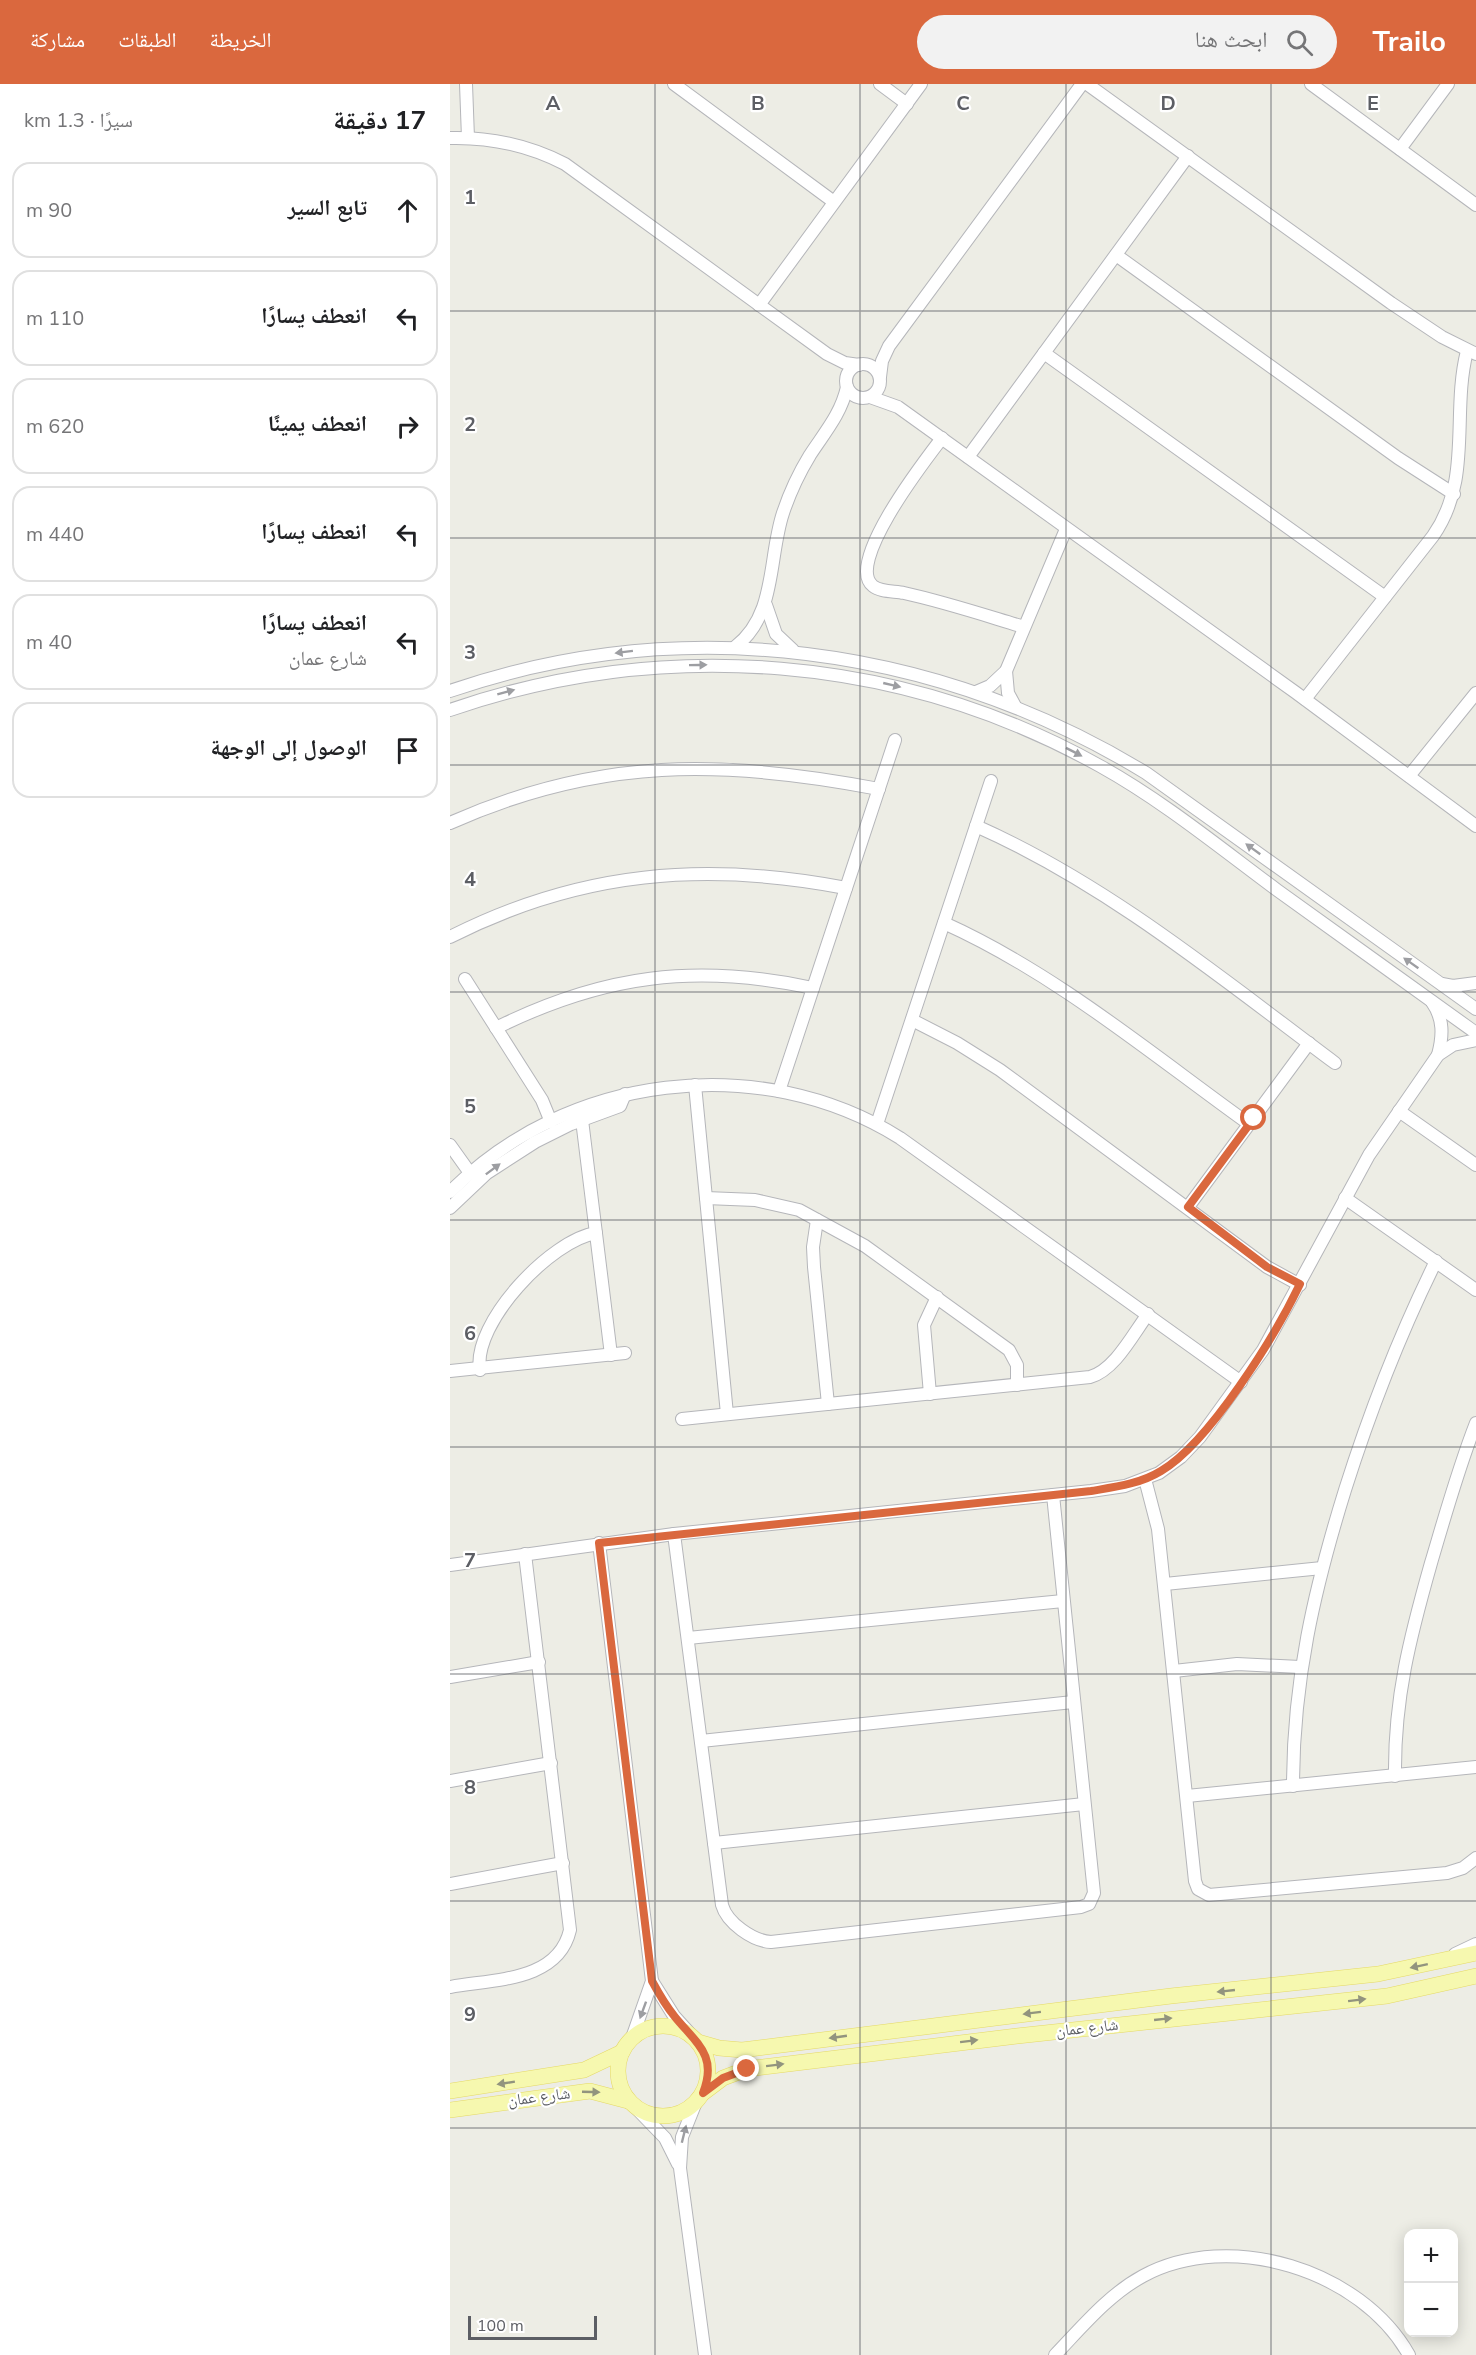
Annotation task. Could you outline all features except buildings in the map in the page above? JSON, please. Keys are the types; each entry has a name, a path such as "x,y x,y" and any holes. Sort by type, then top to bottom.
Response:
{"main road":[{"name":"شارع عمان","path":"695,2039 719,2048 742,2050 1160,1998 1378,1974 1476,1953"},
{"name":"شارع عمان","path":"699,2097 723,2078 747,2069 1017,2036 1387,1996 1476,1976"},
{"path":"662,2025 672,2026 695,2039 704,2051 708,2072 699,2097 688,2109 667,2116 646,2113 632,2104 618,2077 622,2052 632,2038 641,2031 662,2025"},
{"name":"شارع عمان","path":"450,2091 584,2070 622,2052"},
{"name":"شارع عمان","path":"450,2110 590,2091 632,2104"}],"street":[{"path":"466,84 468,138"},
{"path":"674,84 834,202"},
{"path":"880,84 907,104"},
{"path":"759,305 921,84"},
{"path":"838,416 876,392 882,361 889,346 1082,84"},
{"path":"1087,84 1391,303 1472,352 1462,377 1460,461 1454,494 1439,528 1305,699"},
{"path":"1400,149 1448,84"},
{"path":"1317,86 1476,205"},
{"path":"450,138 468,138 521,146 565,164 827,354 875,369 898,407"},
{"path":"968,457 1188,156"},
{"path":"1116,255 1398,458 1454,494"},
{"path":"735,647 754,628 766,604 775,540 789,496 811,454 838,416 848,374 889,346"},
{"path":"1044,353 1385,597"},
{"path":"827,354 853,395 898,407 1305,699 1476,826"},
{"path":"942,438 894,505 873,552 875,577 881,584 896,591 1024,627"},
{"path":"1015,706 1006,686 1006,671 1066,529"},
{"path":"766,604 772,627 793,650"},
{"path":"450,691 530,668 581,657 658,648 735,647 793,650 819,654 899,669 976,692 1015,706 1076,734 1146,772 1476,1009"},
{"path":"773,667 771,660 777,655 811,658 819,654"},
{"path":"450,710 534,685 608,672 684,665 773,667 844,675 921,692 990,715 1077,754 1164,806 1476,1033"},
{"path":"976,692 990,686 1006,671"},
{"path":"1409,776 1476,693"},
{"path":"779,1091 895,740"},
{"path":"450,823 523,796 573,781 646,770 746,769 798,774 879,789"},
{"path":"877,1124 991,781"},
{"path":"976,826 1042,857 1104,894 1335,1063"},
{"path":"450,937 532,903 578,890 655,876 741,874 782,877 846,888"},
{"path":"944,923 1001,951 1055,983 1249,1124"},
{"path":"496,1028 552,1002 642,978 691,975 740,976 813,988"},
{"path":"465,979 542,1100 551,1122"},
{"path":"1441,984 1453,986 1476,983"},
{"path":"1430,1000 1441,1022 1442,1038 1438,1055"},
{"path":"912,1020 957,1043 1000,1070 1267,1267 1300,1284"},
{"path":"450,1565 674,1534 1053,1495 1125,1486 1145,1479 1170,1466 1190,1449 1241,1382 1280,1323 1369,1155 1438,1055 1453,1045 1476,1040"},
{"path":"1188,1207 1309,1043"},
{"path":"694,1085 727,1414"},
{"path":"450,1192 470,1173 509,1144 588,1105 625,1094 694,1085 742,1085 779,1091 850,1112 877,1124 1241,1382"},
{"path":"450,1209 502,1163 535,1142 582,1120 620,1106 625,1094"},
{"path":"1399,1111 1476,1165"},
{"path":"582,1120 611,1355"},
{"path":"450,1145 470,1173"},
{"path":"706,1198 743,1199 799,1210 865,1246 1013,1354 1017,1365 1017,1385"},
{"path":"1345,1198 1476,1290"},
{"path":"817,1220 813,1247 814,1267 828,1404"},
{"path":"480,1370 478,1358 483,1338 520,1286 561,1248 574,1239 596,1233"},
{"path":"1293,1786 1294,1718 1300,1667 1322,1568 1379,1388 1405,1325 1436,1261"},
{"path":"930,1394 924,1324 937,1297"},
{"path":"682,1419 1098,1375 1109,1365 1148,1314"},
{"path":"450,1371 480,1370 626,1353"},
{"path":"1395,1776 1395,1724 1407,1647 1450,1499 1476,1423"},
{"path":"1145,1479 1158,1529 1195,1881 1198,1889 1209,1896 1448,1873 1463,1868 1476,1857"},
{"path":"674,1534 725,1914 758,1940 782,1940 1085,1906 1091,1901 1094,1893 1053,1495"},
{"path":"599,1543 652,1981 670,2010 695,2039"},
{"path":"450,1987 538,1971 556,1959 563,1950 570,1930 525,1554"},
{"path":"1165,1584 1322,1568"},
{"path":"688,1638 1063,1600"},
{"path":"450,1677 539,1662"},
{"path":"1174,1671 1237,1664 1300,1667"},
{"path":"701,1741 1073,1702"},
{"path":"450,1781 551,1763"},
{"path":"1187,1797 1476,1767"},
{"path":"714,1843 1084,1804"},
{"path":"450,1884 563,1863"},
{"path":"1442,1962 1476,1944"},
{"path":"632,2038 652,1981"},
{"path":"699,2097 682,2137 680,2168 705,2355"},
{"path":"632,2104 665,2138 680,2168"},
{"path":"1054,2355 1110,2299 1143,2276 1178,2262 1229,2255 1249,2256 1288,2265 1348,2293 1379,2316 1409,2355"}],"route":[{"path":"747,2069 723,2078 703,2093 708,2072 704,2051 674,2016 652,1981 599,1543 1091,1491 1125,1486 1159,1473 1170,1466 1190,1449 1241,1382 1280,1323 1300,1284 1267,1267 1188,1207 1254,1118"}]}
